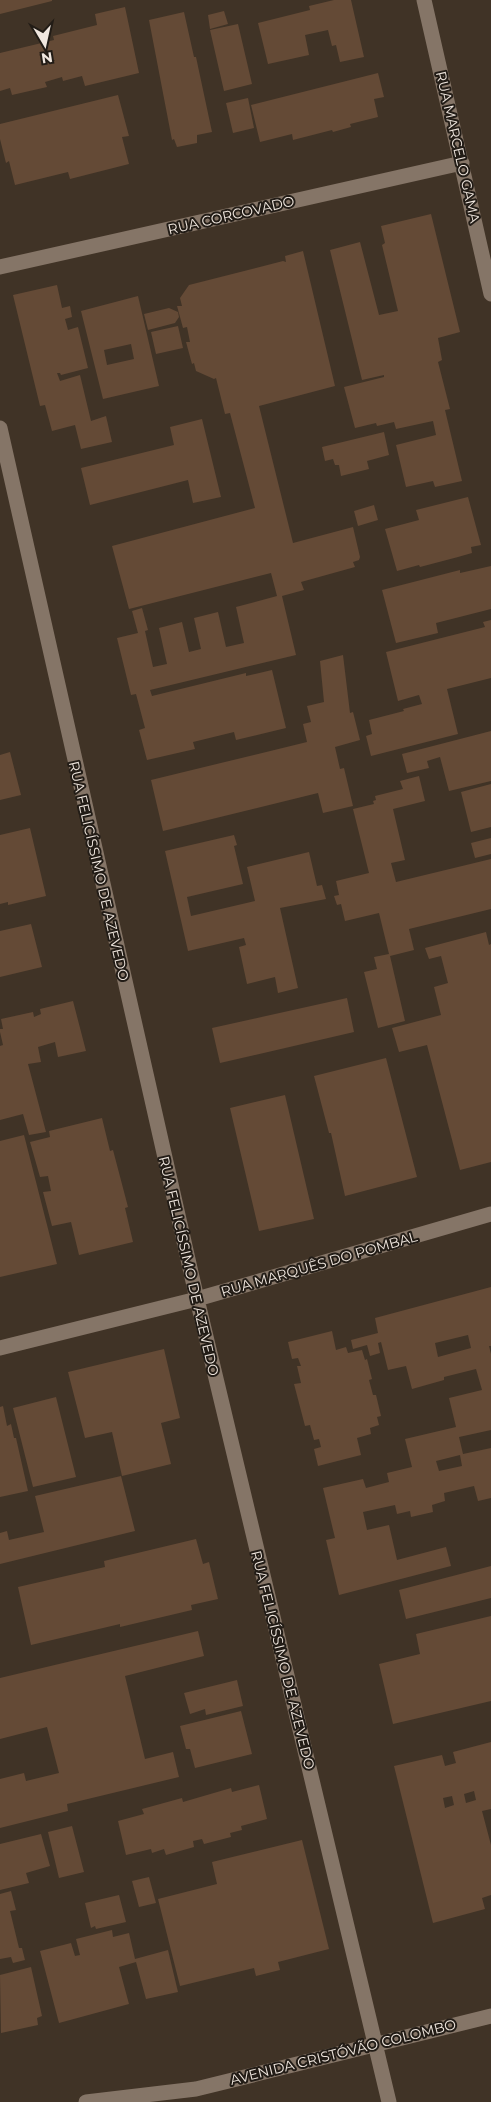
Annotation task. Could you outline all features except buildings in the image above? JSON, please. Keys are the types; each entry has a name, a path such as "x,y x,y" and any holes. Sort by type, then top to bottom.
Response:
{"street":[{"name":"RUA MARCELO GAMA","path":"424,0 491,294"},
{"name":"RUA CORCOVADO","path":"0,267 462,163"},
{"name":"RUA FELICÍSSIMO DE AZEVEDO","path":"0,428 196,1299 389,2102"},
{"name":"RUA MARQUÊS DO POMBAL","path":"0,1348 196,1299 491,1214"},
{"name":"AVENIDA CRISTÓVÃO COLOMBO","path":"86,2102 196,2088 491,2016"},
{"name":"AVENIDA CRISTÓVÃO COLOMBO","path":"162,2102 196,2088"}]}
